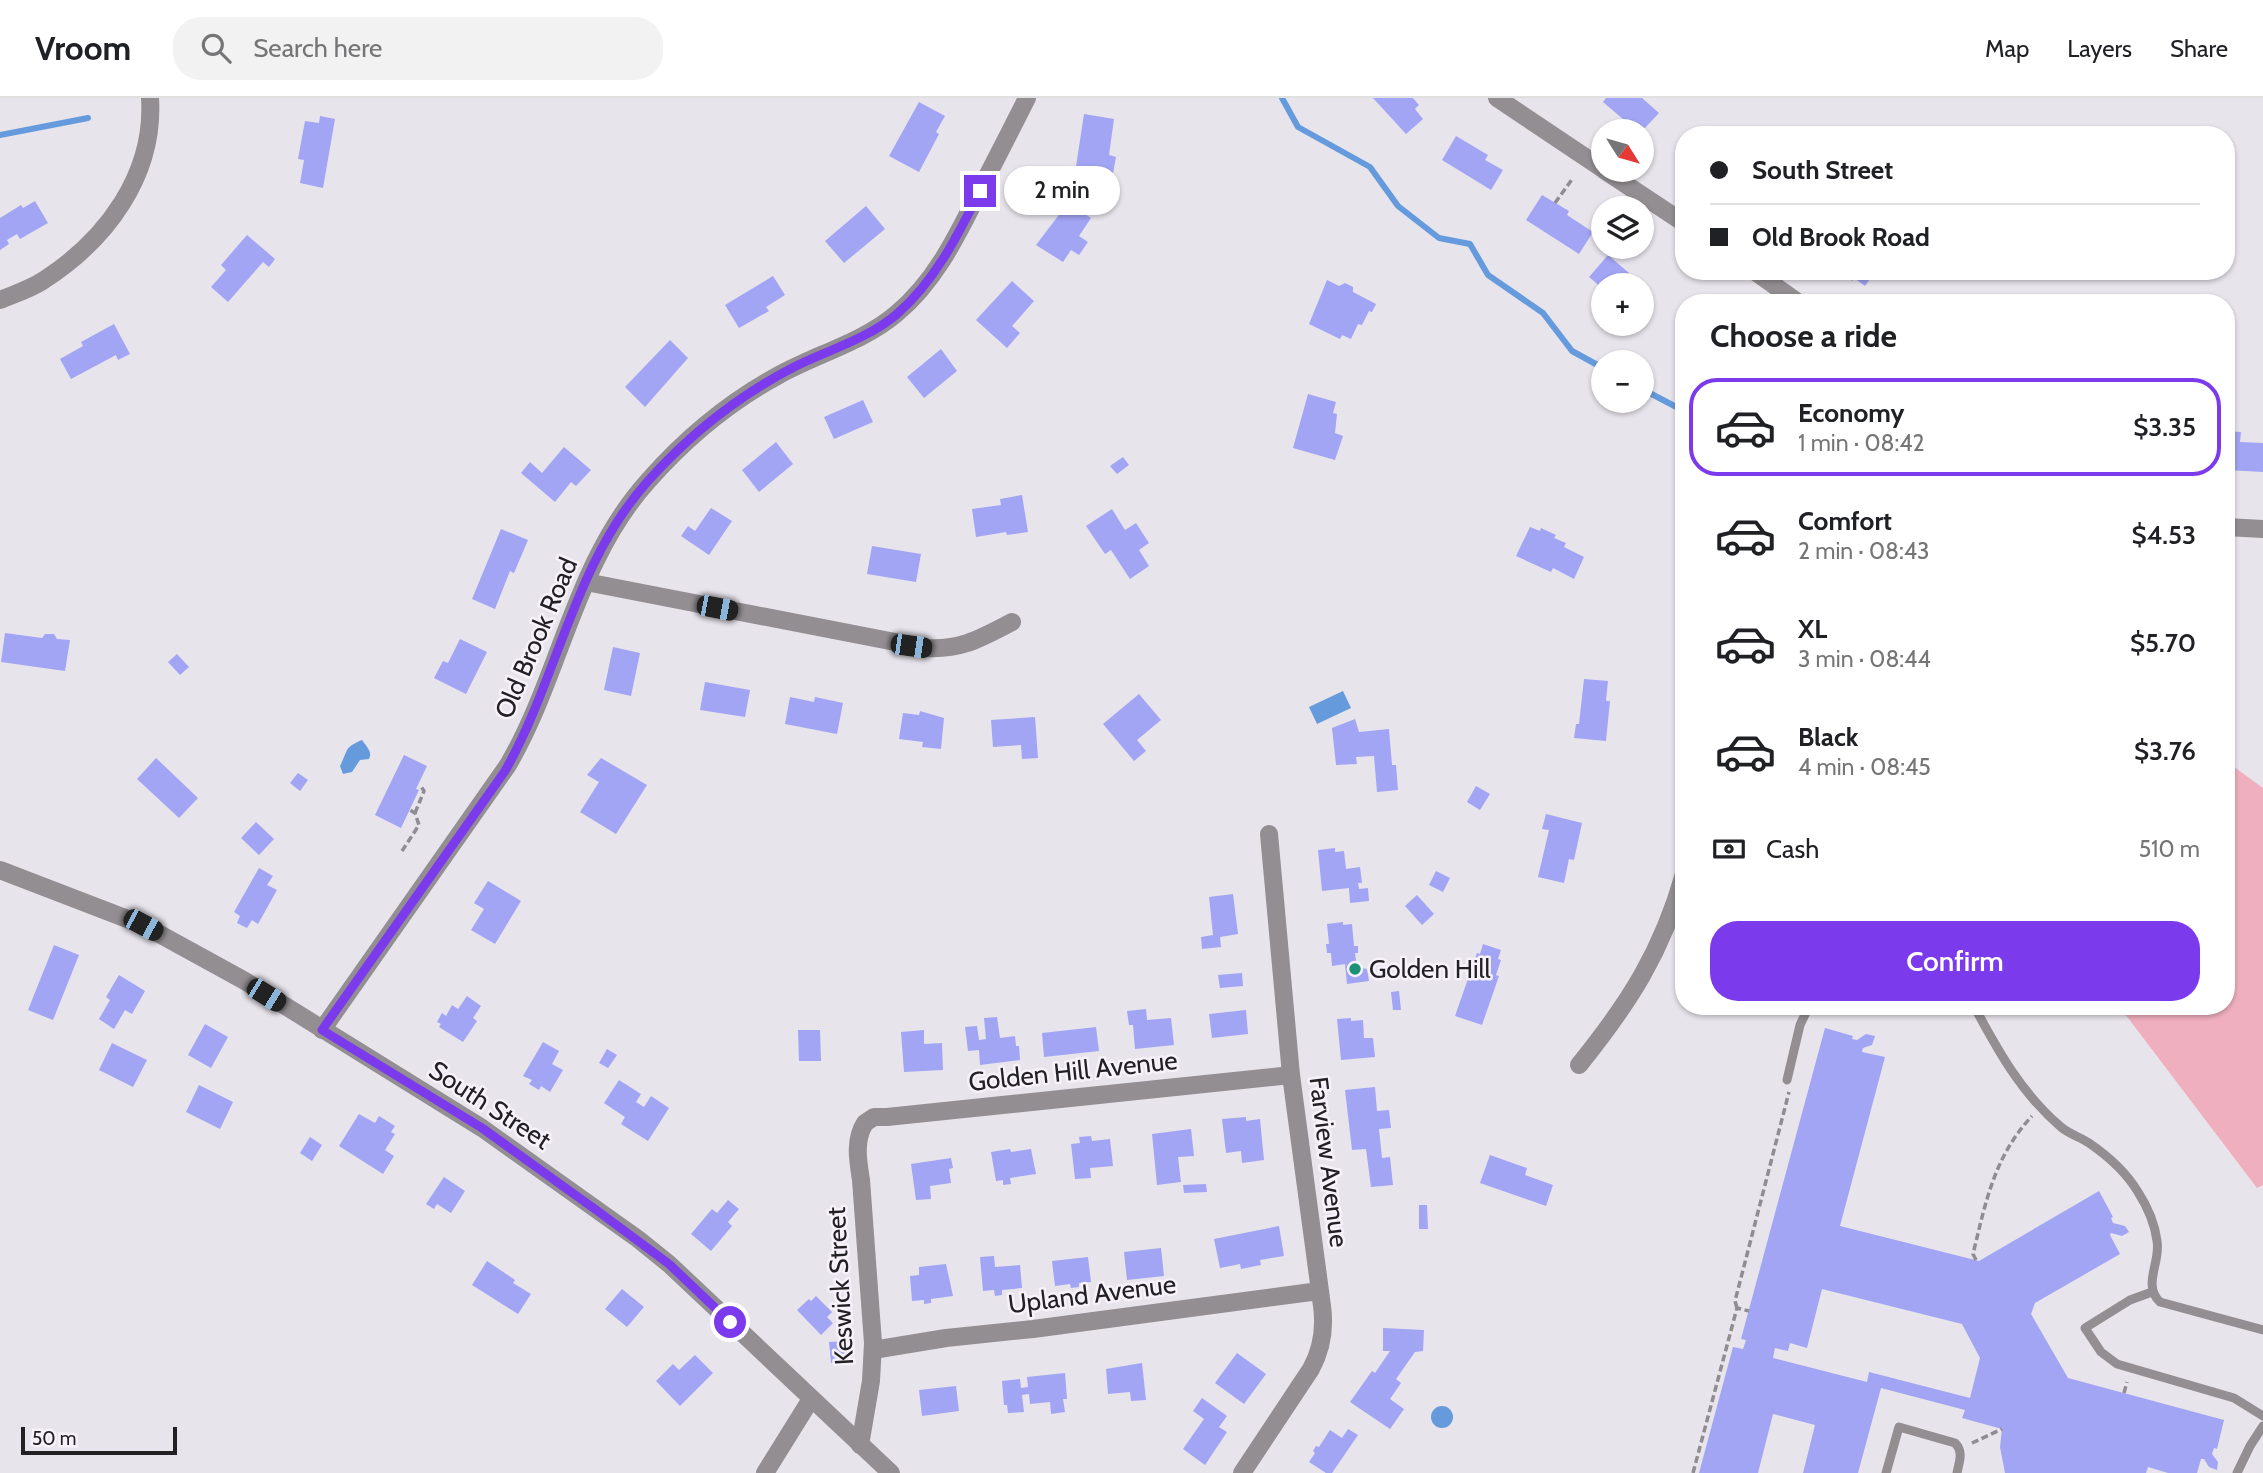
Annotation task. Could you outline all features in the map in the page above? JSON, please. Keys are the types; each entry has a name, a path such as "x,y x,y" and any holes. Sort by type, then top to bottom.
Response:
{"street":[{"path":"0,300 43,281 88,246 107,226 127,197 141,166 146,145 150,98"},
{"name":"Old Brook Road","path":"322,1030 505,771 529,725 586,582 602,548 632,499 701,428 740,398 769,380 875,329 895,316 915,297 948,251 1027,98"},
{"path":"1497,98 1591,160"},
{"path":"1623,182 1675,217"},
{"path":"1767,280 1786,294"},
{"path":"2235,527 2263,529"},
{"path":"586,582 926,648 968,645 1012,622"},
{"name":"Farview Avenue","path":"1242,1473 1314,1365 1323,1330 1290,1074 1269,834"},
{"name":"South Street","path":"0,870 143,925 245,981 482,1128 669,1264 891,1473"},
{"path":"1579,1065 1614,1023 1646,969 1675,906"},
{"name":"Golden Hill Avenue","path":"864,1125 880,1116 912,1115 1290,1074"},
{"name":"Keswick Street","path":"860,1445 871,1381 873,1350 858,1158 858,1140 864,1125"},
{"name":"Upland Avenue","path":"873,1350 946,1338 1319,1291"},
{"path":"765,1473 811,1399"}],"lane":[{"path":"1787,1080 1805,1015"},
{"path":"1979,1015 2008,1067 2040,1106 2063,1129 2089,1143 2113,1162 2138,1192 2151,1218 2158,1243 2152,1292 2160,1302 2263,1330"},
{"path":"2152,1292 2130,1300 2085,1328 2101,1352 2123,1367 2234,1398 2263,1416"},
{"path":"2237,1473 2263,1426"},
{"path":"1886,1473 1899,1427 1951,1440 1959,1449 1961,1457 1956,1473"}],"path":[{"path":"1556,203 1573,178"},
{"path":"402,851 419,825 413,811 426,789 420,785"},
{"path":"1693,1473 1737,1308 1734,1301 1790,1090 1787,1080"},
{"path":"1976,1260 1972,1254 1993,1176 2019,1130 2040,1106"},
{"path":"1737,1308 1749,1311"},
{"path":"1959,1449 2002,1429"}],"shaded area":[{"path":"2235,768 2263,788 2263,1185 2257,1188 2126,1015 2235,1015"}],"water":[{"path":"1343,691 1351,708 1317,724 1309,707"},
{"path":"362,740 370,751 369,759 360,760 352,772 343,774 340,766 348,749"},
{"path":"1438,1406 1446,1406 1453,1413 1453,1421 1446,1428 1438,1428 1431,1421 1431,1413"}],"building":[{"path":"1373,98 1413,98 1419,105 1415,109 1423,119 1406,134"},
{"path":"1606,98 1642,98 1659,113 1653,119 1623,119 1603,102"},
{"path":"919,102 945,116 936,132 939,134 919,172 889,156"},
{"path":"1084,114 1114,119 1109,155 1116,157 1112,179 1075,173"},
{"path":"320,116 335,119 323,188 300,183 304,160 298,159 305,121 319,123"},
{"path":"1456,136 1488,155 1485,160 1503,170 1491,190 1442,160"},
{"path":"1542,195 1569,211 1567,215 1591,231 1591,235 1579,254 1526,220"},
{"path":"35,201 48,223 20,239 17,234 7,240 9,244 0,250 0,218 21,205 23,208"},
{"path":"1068,203 1091,218 1079,236 1088,242 1079,255 1071,250 1063,262 1036,245"},
{"path":"866,206 885,229 844,263 825,241"},
{"path":"247,235 275,259 269,267 263,262 228,302 211,287 226,270 221,265"},
{"path":"1605,259 1613,259 1629,273 1592,273"},
{"path":"773,276 785,295 766,307 769,311 739,328 725,305"},
{"path":"1327,280 1339,286 1345,283 1353,287 1353,292 1376,304 1362,325 1358,324 1351,339 1342,335 1340,339 1309,324"},
{"path":"1857,280 1869,280 1865,286"},
{"path":"1012,281 1034,301 1012,326 1020,333 1007,348 976,320"},
{"path":"114,324 130,354 118,360 116,355 71,379 60,359 83,346 81,342"},
{"path":"670,340 688,358 645,407 625,387"},
{"path":"941,349 957,371 924,398 907,377"},
{"path":"1308,394 1336,402 1333,413 1337,414 1335,433 1343,436 1335,460 1293,448"},
{"path":"863,400 873,422 834,439 824,417"},
{"path":"2235,432 2241,432 2240,442 2263,443 2263,472 2235,470"},
{"path":"776,442 793,464 759,492 742,470"},
{"path":"564,447 591,470 576,486 571,482 555,502 521,473 530,462 542,473"},
{"path":"1123,457 1129,465 1117,474 1110,466"},
{"path":"1022,495 1028,532 1007,535 1006,532 976,537 972,509 1001,505 1000,499"},
{"path":"711,508 732,521 709,555 681,536 688,526 695,531"},
{"path":"1112,509 1125,530 1136,523 1149,543 1139,550 1149,566 1130,579 1111,550 1105,554 1086,526"},
{"path":"1530,527 1540,531 1541,528 1556,535 1554,538 1566,543 1564,547 1584,557 1574,579 1553,568 1551,572 1516,556"},
{"path":"501,529 528,540 514,573 510,571 495,609 472,599"},
{"path":"872,546 921,554 916,582 867,574"},
{"path":"5,633 42,638 45,634 54,634 57,639 70,640 65,671 1,662"},
{"path":"460,639 487,652 466,694 434,678 443,661 448,663"},
{"path":"613,647 640,653 631,696 604,690"},
{"path":"177,654 189,667 180,675 168,662"},
{"path":"1584,679 1608,681 1606,701 1610,701 1606,741 1574,738 1576,724 1579,724"},
{"path":"705,682 750,690 745,717 700,710"},
{"path":"1139,694 1161,720 1137,740 1146,751 1134,761 1103,724"},
{"path":"790,697 814,702 815,697 843,703 837,734 785,724"},
{"path":"920,711 944,718 941,749 922,747 923,742 899,739 903,713 919,715"},
{"path":"1035,717 1038,758 1022,759 1021,745 993,747 991,720"},
{"path":"1355,719 1359,732 1389,729 1392,765 1396,765 1398,790 1377,792 1374,756 1356,757 1357,764 1336,765 1332,728"},
{"path":"404,755 427,766 401,828 375,815"},
{"path":"156,758 198,798 179,818 137,779"},
{"path":"601,758 647,785 616,834 580,812 599,782 587,775"},
{"path":"298,773 308,780 300,791 290,783"},
{"path":"1476,786 1490,794 1480,810 1467,802"},
{"path":"1546,814 1582,823 1574,860 1569,859 1564,883 1538,877 1549,830 1542,829"},
{"path":"256,822 274,839 259,855 241,838"},
{"path":"1335,848 1335,852 1344,851 1346,869 1360,867 1362,883 1358,883 1359,889 1368,888 1369,901 1350,903 1349,888 1322,891 1318,850"},
{"path":"259,868 273,876 267,885 277,890 258,924 252,920 247,928 237,923 240,916 234,912"},
{"path":"1436,871 1450,878 1443,892 1429,885"},
{"path":"488,881 521,901 495,944 471,930 484,909 474,903"},
{"path":"1233,894 1238,934 1220,937 1221,947 1202,949 1201,937 1213,935 1209,897"},
{"path":"1417,895 1434,914 1422,925 1405,906"},
{"path":"1343,922 1343,925 1352,924 1354,946 1358,946 1358,953 1355,953 1357,967 1367,969 1369,981 1347,984 1345,964 1332,966 1331,953 1327,953 1327,924"},
{"path":"1483,944 1501,950 1498,959 1501,960 1496,975 1499,976 1482,1025 1455,1016 1477,953 1480,954"},
{"path":"54,945 79,955 53,1020 28,1010"},
{"path":"1242,973 1243,986 1220,988 1218,975"},
{"path":"119,975 145,991 132,1014 125,1010 114,1029 99,1019 110,1000 106,997"},
{"path":"1399,991 1401,1010 1393,1010 1391,992"},
{"path":"467,996 481,1006 473,1018 477,1021 463,1042 439,1027 441,1024 437,1022 442,1013 446,1016 452,1005 458,1009"},
{"path":"1146,1009 1147,1020 1171,1018 1174,1045 1135,1049 1133,1025 1129,1025 1127,1011"},
{"path":"1246,1010 1248,1034 1212,1038 1209,1014"},
{"path":"997,1017 1000,1038 1015,1036 1020,1060 980,1065 979,1050 968,1051 965,1027 977,1026 979,1040 986,1039 984,1018"},
{"path":"1351,1018 1351,1021 1363,1020 1364,1038 1373,1038 1375,1057 1341,1060 1337,1019"},
{"path":"205,1024 228,1037 211,1068 188,1055"},
{"path":"1096,1027 1099,1051 1044,1057 1042,1033"},
{"path":"1825,1028 1853,1036 1852,1039 1857,1040 1866,1034 1875,1036 1872,1045 1863,1048 1862,1052 1885,1057 1840,1226 1979,1261 2099,1191 2113,1217 2113,1223 2125,1226 2129,1232 2122,1236 2110,1235 2120,1254 2035,1303 2031,1314 2068,1378 2224,1420 2217,1449 2214,1448 2212,1454 2218,1462 2217,1470 2201,1459 2197,1473 2168,1473 2148,1467 2146,1473 2005,1473 2000,1447 2002,1429 1962,1418 1965,1410 1881,1388 1858,1473 1803,1473 1815,1425 1773,1414 1758,1473 1699,1473 1733,1347 1743,1349 1746,1340 1741,1339","holes":["1822,1289 1962,1324 1980,1358 1970,1398 1869,1372 1867,1382 1773,1358 1775,1348 1788,1351 1790,1343 1807,1348"]},
{"path":"798,1030 820,1030 821,1061 799,1061"},
{"path":"924,1030 924,1044 942,1043 943,1070 904,1072 901,1032"},
{"path":"543,1042 559,1051 552,1064 563,1070 550,1092 541,1086 539,1090 529,1084 532,1080 523,1076"},
{"path":"112,1043 147,1060 133,1087 99,1070"},
{"path":"607,1049 617,1055 608,1068 599,1063"},
{"path":"619,1080 641,1094 636,1102 644,1107 651,1096 669,1108 648,1141 621,1124 625,1117 604,1103"},
{"path":"199,1085 233,1102 220,1129 186,1112"},
{"path":"1375,1087 1377,1111 1389,1110 1391,1128 1379,1129 1382,1158 1390,1157 1393,1185 1371,1187 1366,1149 1352,1150 1345,1090"},
{"path":"359,1114 375,1123 379,1116 395,1126 391,1132 395,1134 385,1150 394,1156 383,1174 339,1146"},
{"path":"1246,1117 1246,1121 1260,1119 1264,1160 1242,1163 1241,1151 1226,1153 1222,1119"},
{"path":"1191,1129 1194,1156 1178,1157 1181,1182 1157,1185 1152,1134"},
{"path":"1091,1136 1092,1141 1110,1139 1113,1166 1090,1168 1091,1178 1075,1179 1071,1144 1080,1143 1079,1137"},
{"path":"310,1137 322,1145 312,1161 300,1153"},
{"path":"1010,1149 1011,1152 1031,1149 1036,1174 1010,1178 1011,1184 1003,1185 1003,1180 996,1181 991,1152"},
{"path":"1490,1155 1527,1168 1525,1175 1553,1185 1546,1206 1480,1183"},
{"path":"951,1158 951,1183 930,1186 931,1199 916,1200 911,1164"},
{"path":"444,1177 465,1191 451,1213 437,1204 434,1209 426,1204"},
{"path":"1206,1184 1207,1192 1184,1193 1183,1185"},
{"path":"728,1200 739,1209 728,1222 732,1226 711,1251 691,1234 712,1209 717,1213"},
{"path":"1419,1205 1427,1205 1428,1229 1419,1229"},
{"path":"1279,1226 1284,1256 1260,1260 1261,1265 1241,1269 1240,1264 1220,1268 1214,1239"},
{"path":"1161,1248 1164,1276 1127,1280 1124,1252"},
{"path":"994,1256 995,1267 1020,1265 1022,1288 1002,1290 1002,1295 995,1296 994,1290 983,1291 980,1257"},
{"path":"1088,1257 1091,1282 1079,1283 1079,1287 1071,1288 1070,1284 1055,1286 1052,1261"},
{"path":"487,1261 531,1294 518,1314 472,1285"},
{"path":"946,1264 953,1296 931,1299 931,1303 924,1304 924,1300 912,1301 910,1276 919,1275 919,1267"},
{"path":"622,1289 644,1307 627,1327 605,1309"},
{"path":"816,1296 832,1312 827,1317 833,1323 821,1335 797,1310"},
{"path":"1383,1328 1424,1330 1423,1351 1415,1352 1396,1379 1401,1383 1390,1399 1404,1409 1390,1429 1350,1402 1390,1351 1383,1351"},
{"path":"845,1341 847,1361 831,1363 829,1342"},
{"path":"1237,1353 1266,1374 1244,1404 1215,1383"},
{"path":"695,1355 713,1373 680,1406 656,1381 673,1364 679,1370"},
{"path":"1142,1363 1146,1400 1131,1401 1130,1392 1108,1394 1106,1369"},
{"path":"1065,1373 1065,1412 1051,1414 1050,1402 1030,1404 1029,1394 1022,1395 1024,1412 1008,1413 1007,1405 1004,1405 1002,1381 1020,1379 1021,1388 1028,1387 1027,1377"},
{"path":"956,1386 959,1411 922,1416 919,1390"},
{"path":"1202,1398 1227,1416 1219,1427 1227,1432 1205,1465 1183,1449 1204,1419 1193,1411"},
{"path":"1348,1429 1358,1435 1332,1473 1326,1473 1309,1462 1316,1446 1319,1447 1330,1430 1342,1438"}],"waterway":[{"path":"1282,98 1298,127 1370,167 1398,206 1439,238 1470,244 1488,275 1543,313 1572,351 1591,361"},
{"path":"0,135 88,118"},
{"path":"1654,395 1675,406"}],"place":[{"name":"Golden Hill","path":"1355,969"}],"route":[{"path":"730,1322 669,1264 482,1128 322,1030 505,771 529,725 560,643 602,548 632,499 681,446 740,398 778,375 875,329 895,316 933,274 980,191"}]}
